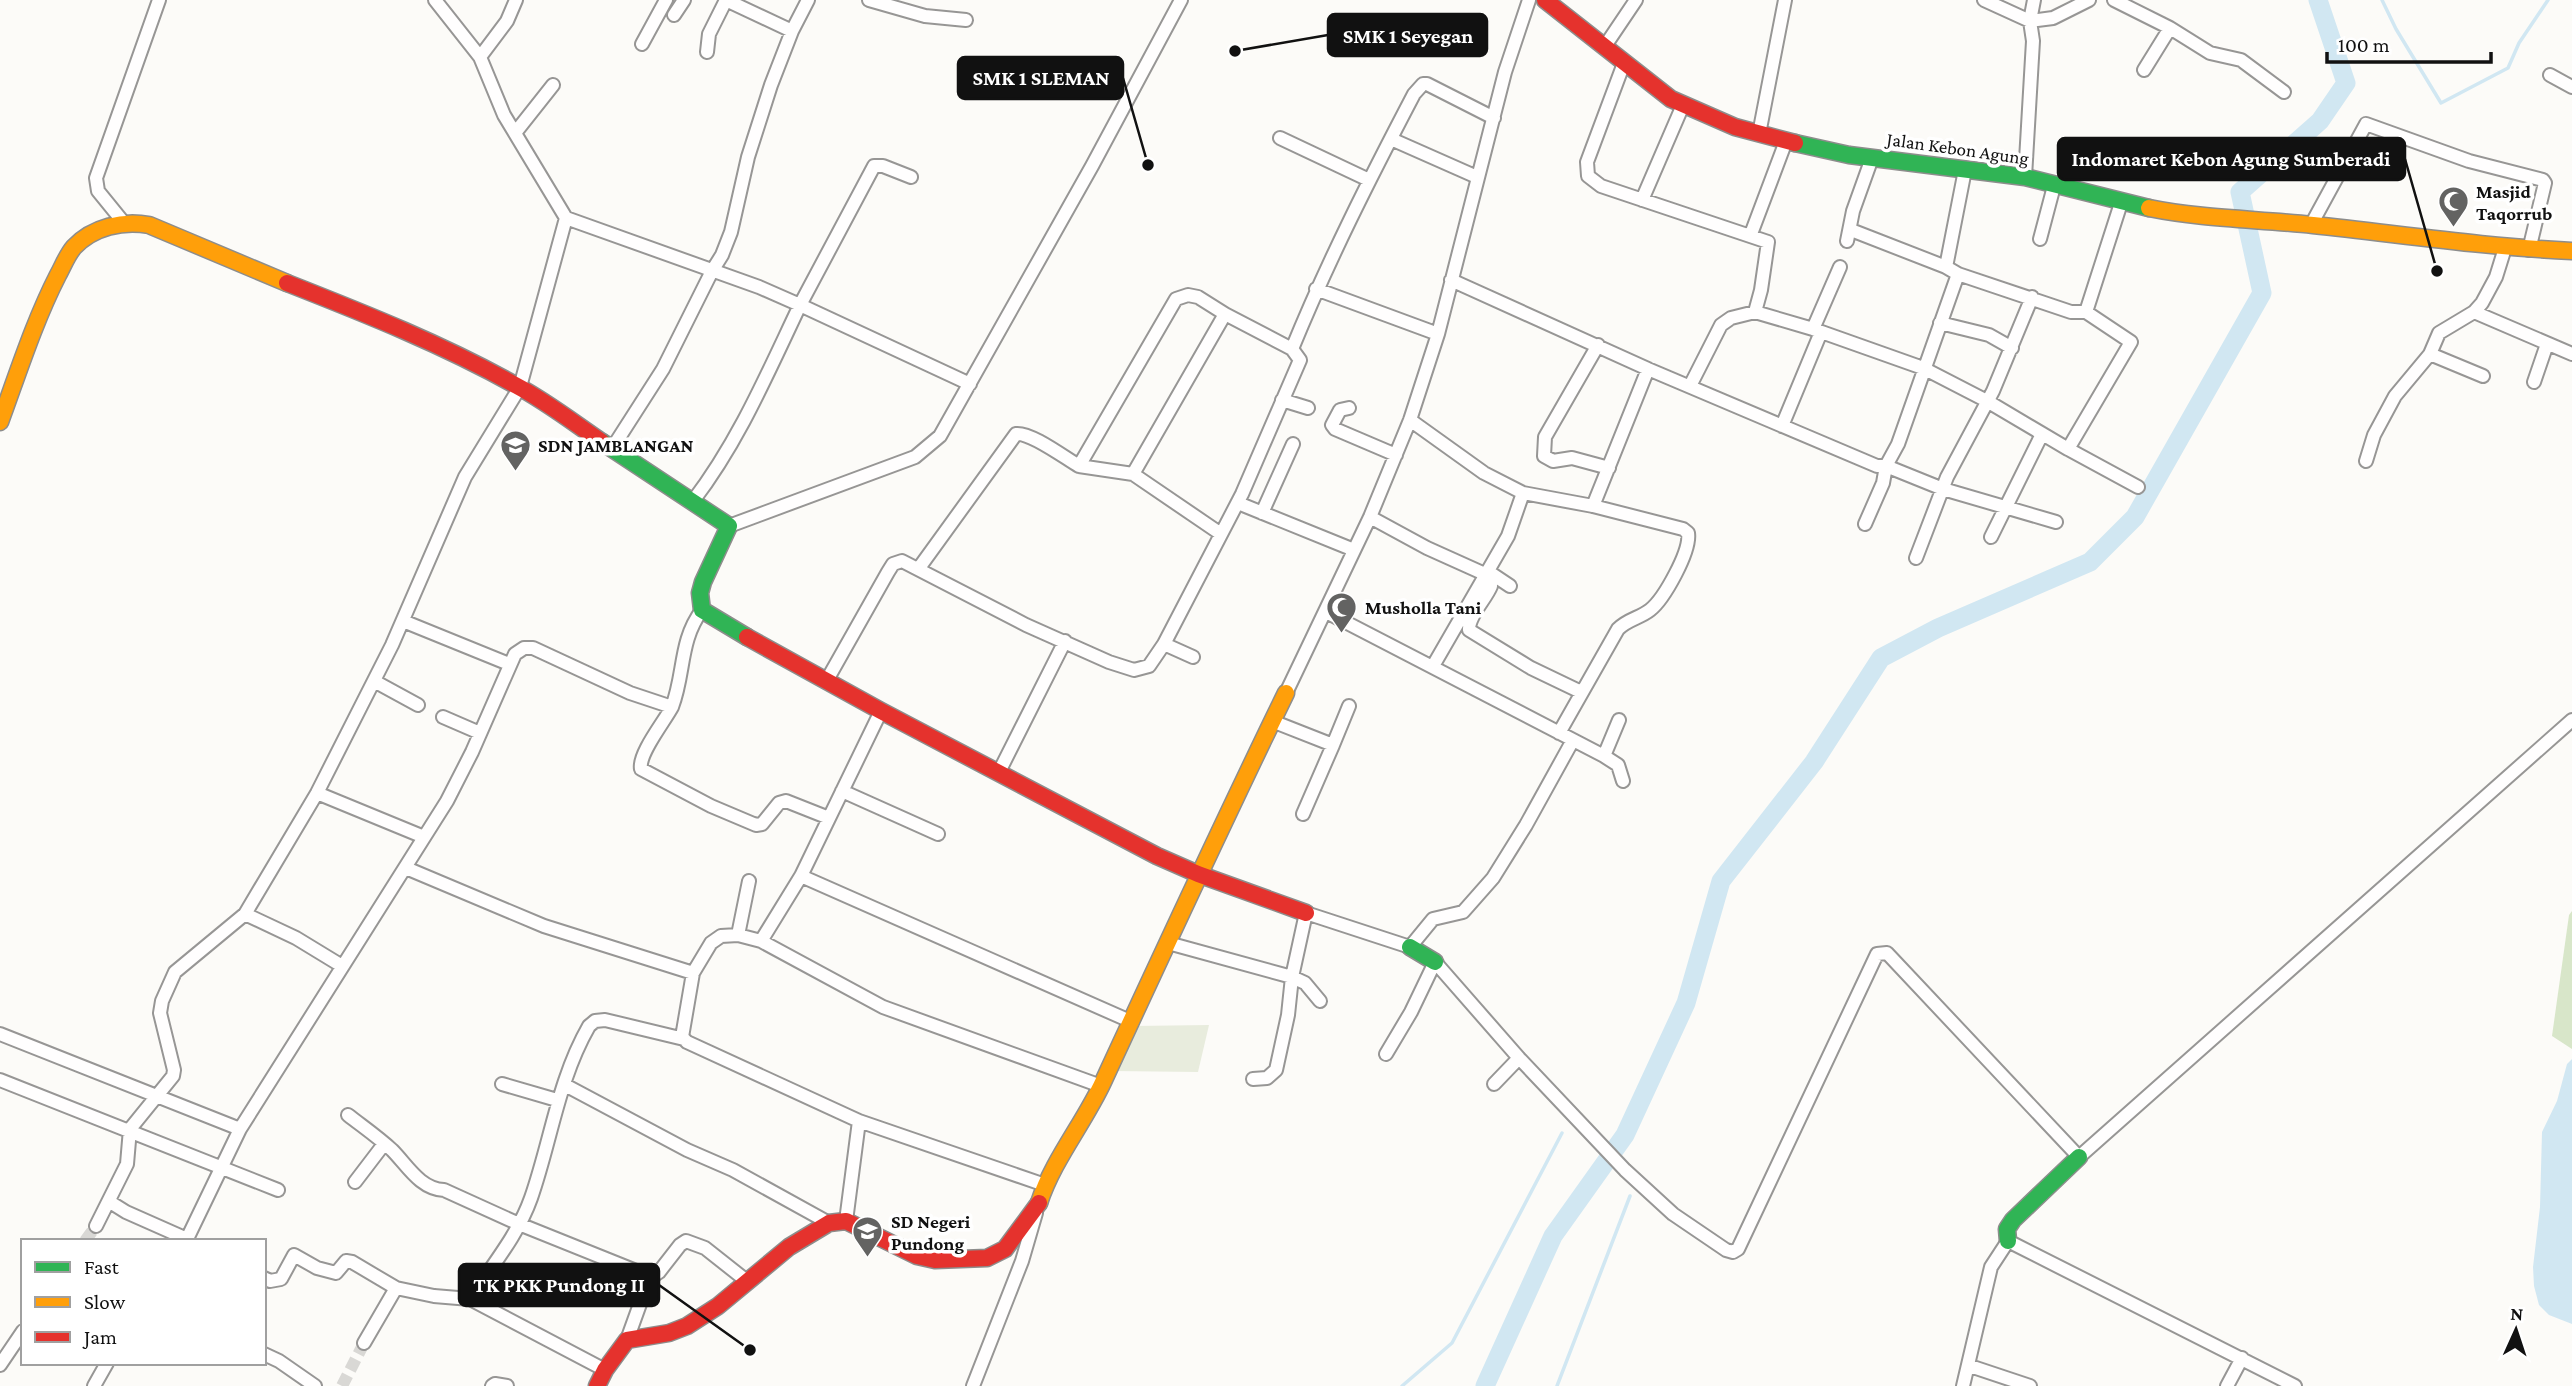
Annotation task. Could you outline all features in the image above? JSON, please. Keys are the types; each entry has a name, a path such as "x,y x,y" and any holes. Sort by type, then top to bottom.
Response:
{"street":[{"path":"124,223 98,191 96,178 159,0"},
{"path":"435,0 480,57 498,103 566,218 800,304 970,384"},
{"path":"480,57 507,21 516,0"},
{"path":"642,44 666,0"},
{"path":"674,15 684,0"},
{"path":"707,52 709,34 726,0 792,31"},
{"path":"613,447 663,369 722,255 731,232 748,157 792,31 808,0"},
{"path":"869,0 925,16 967,20"},
{"path":"1181,0 940,436 915,457 729,526 703,582 699,602 702,610 881,711 1157,856 1306,914 1410,947 1435,962 1519,1058 1625,1170 1673,1214 1726,1251 1733,1252 1738,1249 1877,954 1881,952 1887,953 2079,1157"},
{"path":"973,1386 1022,1261 1045,1185 1101,1086 1198,874 1326,612 1396,455 1438,334 1505,72 1529,0"},
{"name":"Jalan Kebon Agung","path":"1545,0 1671,99 1735,127 1786,141 1872,158 2025,177 2121,203 2183,215 2311,225 2505,248 2572,251"},
{"path":"1605,46 1636,0"},
{"path":"1759,134 1786,0"},
{"path":"1984,0 2030,21 2053,18 2089,0"},
{"path":"2025,177 2033,41 2030,21 2034,0"},
{"path":"2114,0 2170,27 2210,53 2241,60 2284,92"},
{"path":"2144,70 2170,27"},
{"path":"1624,63 1586,167 1588,176 1601,186 1766,240 1769,245 1755,312"},
{"path":"2550,75 2572,87"},
{"path":"1292,349 1317,289 1369,180 1414,94 1423,84 1433,86 1494,118"},
{"path":"515,133 553,85"},
{"path":"1642,200 1683,105"},
{"path":"2311,225 2366,124 2469,162 2543,180 2545,183 2529,250"},
{"path":"1280,138 1369,180"},
{"path":"1391,139 1477,177"},
{"path":"1751,234 1786,141"},
{"path":"1872,158 1853,211 1849,235 2071,312 2086,312 2131,342 2068,449"},
{"path":"693,501 712,476 757,398 800,304 874,166 883,166 911,177"},
{"path":"1946,267 1965,170"},
{"path":"2040,239 2054,186"},
{"path":"2086,312 2121,203"},
{"path":"96,1226 127,1164 130,1129 174,1073 160,1013 162,1001 175,972 245,914 317,793 403,621 465,478 520,387 566,218"},
{"path":"0,422 42,306 72,249 83,239 108,226 124,223 149,225 377,318 520,387 729,526"},
{"path":"2366,461 2374,435 2395,396 2430,354 2439,333 2474,313 2496,278 2505,248"},
{"path":"1782,426 1840,267"},
{"path":"1865,524 1883,483 1886,466 1898,444 1958,274"},
{"path":"1451,280 1648,369 1877,466 1886,466 1943,489 2056,522"},
{"path":"1317,289 1438,334"},
{"path":"827,680 893,564 902,561 986,606 1109,662 1134,670 1149,666 1164,644 1238,503 1300,360 1292,349 1198,297 1188,295 1176,299 1079,466"},
{"path":"1916,558 1943,489 2012,348 2032,297"},
{"path":"1690,386 1721,325 1740,315 1755,312 1923,369 1987,401 2138,487"},
{"path":"2474,313 2572,354"},
{"path":"1133,474 1225,314"},
{"path":"1940,323 1989,335 2012,348"},
{"path":"2534,382 2547,344"},
{"path":"1598,345 1545,437 1543,449 1544,456 1553,461 1572,458 1609,468"},
{"path":"2430,354 2483,376"},
{"path":"1593,506 1648,369"},
{"path":"1282,400 1308,408"},
{"path":"1349,408 1340,410 1334,418 1332,425 1335,429 1396,455"},
{"path":"1410,419 1492,478 1523,493 1593,506 1684,529 1688,533 1689,539 1670,585 1654,607 1631,618 1618,629 1559,733"},
{"path":"919,568 1016,434 1022,433 1079,466 1133,474 1221,534"},
{"path":"1991,537 2042,434"},
{"path":"1262,513 1293,444"},
{"path":"1433,666 1508,536 1523,493"},
{"path":"1238,503 1354,550"},
{"path":"1370,517 1427,548 1488,573 1510,586"},
{"path":"1488,573 1491,586 1468,623 1469,630 1531,668 1581,692"},
{"path":"702,610 691,624 686,639 672,707 640,760 641,769 712,806 756,825 762,824 779,803 786,801 829,818"},
{"path":"1326,612 1604,756 1618,765 1623,780"},
{"path":"403,621 509,664"},
{"path":"999,772 1065,641"},
{"path":"1164,644 1193,657"},
{"path":"188,1239 240,1129 447,801 515,654 524,648 533,648 630,693 672,707"},
{"path":"374,681 418,705"},
{"path":"1303,814 1349,706"},
{"path":"761,941 800,876 881,711"},
{"path":"443,717 480,733"},
{"path":"1604,756 1619,720"},
{"path":"1963,1386 1970,1366 1991,1267 2008,1241 2007,1229 2013,1220 2079,1157 2572,720"},
{"path":"1272,721 1333,745"},
{"path":"1410,947 1433,919 1463,912 1493,878 1527,825 1573,740"},
{"path":"842,791 938,834"},
{"path":"317,793 424,836"},
{"path":"406,868 544,926 693,973"},
{"path":"800,876 1130,1021"},
{"path":"738,935 748,881"},
{"path":"245,914 296,938 342,965"},
{"path":"1252,1079 1267,1078 1276,1070 1306,914"},
{"path":"684,1040 682,1033 693,973 711,943 721,936 738,935 761,941 883,1007 1101,1086"},
{"path":"1168,943 1292,977 1305,983 1320,1001"},
{"path":"1386,1054 1411,1012 1435,962"},
{"path":"470,1299 519,1224 539,1172 557,1100 584,1035 595,1021 605,1020 684,1040 859,1121 1045,1185"},
{"path":"0,1034 240,1129"},
{"path":"1494,1084 1519,1058"},
{"path":"0,1080 130,1129 221,1169 278,1190"},
{"path":"502,1084 557,1100"},
{"path":"565,1085 687,1150 733,1170 829,1223"},
{"path":"348,1115 384,1144 425,1184 641,1273 649,1279"},
{"path":"846,1221 859,1121"},
{"path":"355,1182 384,1144"},
{"path":"110,1202 186,1239"},
{"path":"627,1340 669,1333 687,1326 718,1306 789,1247 829,1223 846,1221 917,1256 935,1260 971,1260 987,1258 1005,1249 1038,1206"},
{"path":"597,1386 627,1340 649,1279 659,1272 680,1245 686,1241 705,1248 748,1282"},
{"path":"2008,1241 2295,1386"},
{"path":"266,1279 281,1279 294,1255 329,1273 336,1273 346,1261 352,1262 396,1288 470,1299 605,1370"},
{"path":"364,1343 396,1288"},
{"path":"0,1365 21,1334"},
{"path":"266,1355 315,1386"},
{"path":"2227,1386 2242,1358"},
{"path":"94,1386 106,1365"},
{"path":"1970,1366 2030,1386"},
{"path":"492,1386 507,1386"}],"green space":[{"path":"2572,911 2572,1049 2552,1036 2569,915"}],"shaded area":[{"path":"1209,1025 1198,1072 1112,1071 1134,1026"}],"water":[{"path":"2572,1059 2572,1324 2549,1315 2539,1305 2533,1267 2540,1207 2542,1132 2557,1101 2567,1064"}],"waterway":[{"path":"1485,1386 1553,1236 1625,1135 1686,1003 1721,881 1814,762 1881,658 1938,628 2090,562 2135,517 2262,293 2240,192 2320,121 2346,83 2318,0"},
{"path":"2382,0 2396,29 2441,103 2508,68 2519,43 2548,0"},
{"path":"1402,1386 1452,1343 1562,1133"},
{"path":"1557,1386 1630,1196"}],"tunnel":[{"path":"86,1239 96,1226"},
{"path":"342,1386 364,1343"}],"traffic: fast":[{"path":"1795,143 1849,155 2025,177 2149,208"},
{"path":"602,442 729,526 703,582 700,593 702,610 747,637"},
{"path":"1410,947 1435,962"},
{"path":"2008,1241 2007,1229 2013,1220 2079,1157"}],"traffic: slow":[{"path":"2149,208 2210,217 2572,251"},
{"path":"0,422 49,293 74,247 90,234 119,224 149,225 287,283"},
{"path":"1039,1203 1052,1172 1103,1082 1286,693"}],"traffic: jam":[{"path":"1545,0 1671,99 1735,127 1795,143"},
{"path":"287,283 404,331 489,371 539,399 602,442"},
{"path":"747,637 881,711 1157,856 1198,874 1306,913"},
{"path":"597,1386 627,1340 669,1333 687,1326 718,1306 789,1247 829,1223 846,1221 917,1256 935,1260 987,1258 1005,1249 1039,1203"}],"place":[{"name":"SMK 1 Seyegan","path":"1235,51"},
{"name":"SMK 1 SLEMAN","path":"1148,165"},
{"name":"Masjid Taqorrub","path":"2453,229"},
{"name":"Indomaret Kebon Agung Sumberadi","path":"2437,271"},
{"name":"SDN JAMBLANGAN","path":"515,472"},
{"name":"Musholla Tani","path":"1342,634"},
{"name":"SD Negeri Pundong","path":"868,1259"},
{"name":"TK PKK Pundong II","path":"750,1350"}]}
